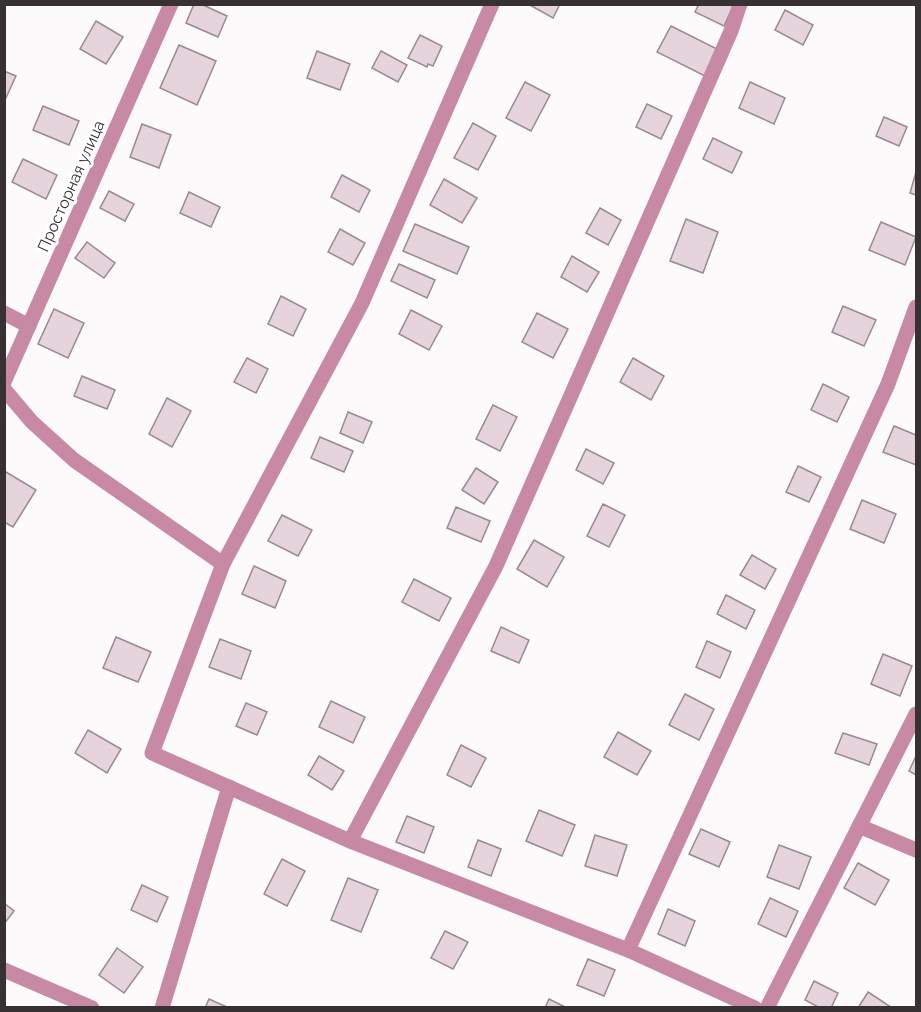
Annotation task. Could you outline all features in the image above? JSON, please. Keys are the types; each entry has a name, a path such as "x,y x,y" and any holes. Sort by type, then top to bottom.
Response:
{"street":[{"name":"Просторная улица","path":"4,382 171,4"},
{"path":"492,4 362,303 223,564 152,753 350,841 628,950 755,1008"},
{"path":"350,841 496,566 731,31 740,4"},
{"path":"628,950 888,384 916,308"},
{"path":"4,313 29,326"},
{"path":"4,389 32,422 74,460 223,564"},
{"path":"766,1008 916,714"},
{"path":"162,1008 229,787"},
{"path":"859,826 916,850"},
{"path":"4,970 92,1008"}],"building":[{"path":"194,4 201,4 227,16 218,37 186,23"},
{"path":"528,4 560,4 553,18"},
{"path":"699,4 734,4 724,26 695,12"},
{"path":"785,10 813,25 803,45 775,30"},
{"path":"96,21 123,37 106,64 80,49"},
{"path":"671,26 719,50 705,76 657,52"},
{"path":"420,35 442,46 433,66 428,64 427,67 408,58"},
{"path":"179,45 216,61 197,105 160,88"},
{"path":"317,51 350,64 340,90 307,78"},
{"path":"381,51 407,65 398,82 372,68"},
{"path":"4,71 16,76 5,100 4,99"},
{"path":"525,82 550,95 531,131 506,118"},
{"path":"750,82 785,98 774,124 739,108"},
{"path":"647,104 672,116 661,139 636,127"},
{"path":"43,106 79,121 69,145 33,130"},
{"path":"884,117 907,127 899,146 876,136"},
{"path":"473,123 496,136 478,170 454,158"},
{"path":"142,124 171,135 159,168 130,157"},
{"path":"713,138 742,152 732,173 703,159"},
{"path":"23,159 57,175 46,199 12,182"},
{"path":"916,172 916,195 910,193"},
{"path":"342,175 370,190 359,212 331,197"},
{"path":"444,179 477,198 462,223 430,205"},
{"path":"109,191 134,204 125,221 100,208"},
{"path":"189,192 220,207 211,227 180,213"},
{"path":"600,208 621,220 608,245 586,233"},
{"path":"686,219 718,232 703,273 670,261"},
{"path":"881,222 916,237 905,265 869,250"},
{"path":"415,224 469,247 457,274 403,251"},
{"path":"340,229 365,243 353,265 328,252"},
{"path":"87,242 115,263 104,278 75,258"},
{"path":"572,256 599,272 587,292 561,277"},
{"path":"399,264 435,280 427,298 391,281"},
{"path":"281,296 306,309 293,336 268,324"},
{"path":"843,306 876,320 864,346 832,332"},
{"path":"54,309 84,323 68,358 38,344"},
{"path":"411,310 442,326 429,350 399,334"},
{"path":"537,313 568,329 553,358 522,342"},
{"path":"247,358 268,369 256,393 234,382"},
{"path":"633,358 664,376 651,400 620,382"},
{"path":"82,376 115,390 107,409 74,396"},
{"path":"823,384 849,397 837,422 811,410"},
{"path":"167,398 191,411 172,447 149,434"},
{"path":"493,405 517,417 500,451 476,439"},
{"path":"348,412 372,422 363,443 340,433"},
{"path":"894,426 916,435 916,465 883,452"},
{"path":"320,437 353,451 344,472 311,458"},
{"path":"586,449 614,463 603,484 576,470"},
{"path":"798,466 821,477 809,502 786,492"},
{"path":"476,468 498,482 484,504 462,490"},
{"path":"6,472 36,490 13,527 4,522 4,475"},
{"path":"862,500 896,514 884,543 850,529"},
{"path":"603,504 625,515 609,547 587,536"},
{"path":"456,507 490,521 481,542 447,528"},
{"path":"282,515 312,530 298,556 268,541"},
{"path":"534,540 564,557 547,587 517,569"},
{"path":"752,555 776,569 765,589 740,575"},
{"path":"254,566 286,581 275,608 242,594"},
{"path":"414,579 451,598 439,621 402,602"},
{"path":"726,595 755,610 746,629 717,614"},
{"path":"501,627 529,640 519,663 491,651"},
{"path":"116,637 151,652 138,682 103,668"},
{"path":"220,639 251,651 241,679 209,667"},
{"path":"707,641 731,652 720,678 696,667"},
{"path":"883,654 912,666 900,696 871,684"},
{"path":"685,694 714,709 699,740 669,725"},
{"path":"331,701 365,717 353,743 319,727"},
{"path":"246,703 267,712 257,735 236,726"},
{"path":"88,730 121,749 107,773 75,753"},
{"path":"618,732 651,751 637,775 604,757"},
{"path":"843,733 877,744 869,765 835,753"},
{"path":"461,745 486,758 471,787 447,775"},
{"path":"319,756 344,771 332,790 308,775"},
{"path":"916,756 916,775 909,771"},
{"path":"539,810 575,825 562,856 526,841"},
{"path":"407,816 434,827 424,853 396,842"},
{"path":"701,829 730,842 719,867 689,854"},
{"path":"595,835 627,845 617,876 585,866"},
{"path":"478,840 501,849 491,876 468,867"},
{"path":"779,845 811,857 799,889 767,877"},
{"path":"282,859 305,871 287,906 264,894"},
{"path":"858,863 889,880 875,905 844,888"},
{"path":"348,878 378,890 361,932 331,920"},
{"path":"142,885 168,897 157,922 131,910"},
{"path":"770,898 798,911 786,937 758,924"},
{"path":"4,903 14,911 4,924"},
{"path":"668,909 695,921 685,946 658,934"},
{"path":"445,931 468,942 453,969 431,958"},
{"path":"117,948 143,967 124,993 99,975"},
{"path":"588,959 615,970 604,996 577,985"},
{"path":"814,981 838,993 831,1008 820,1008 805,1000"},
{"path":"868,992 891,1007 858,1008"},
{"path":"209,999 229,1008 205,1008"},
{"path":"549,999 567,1008 545,1008"}]}
